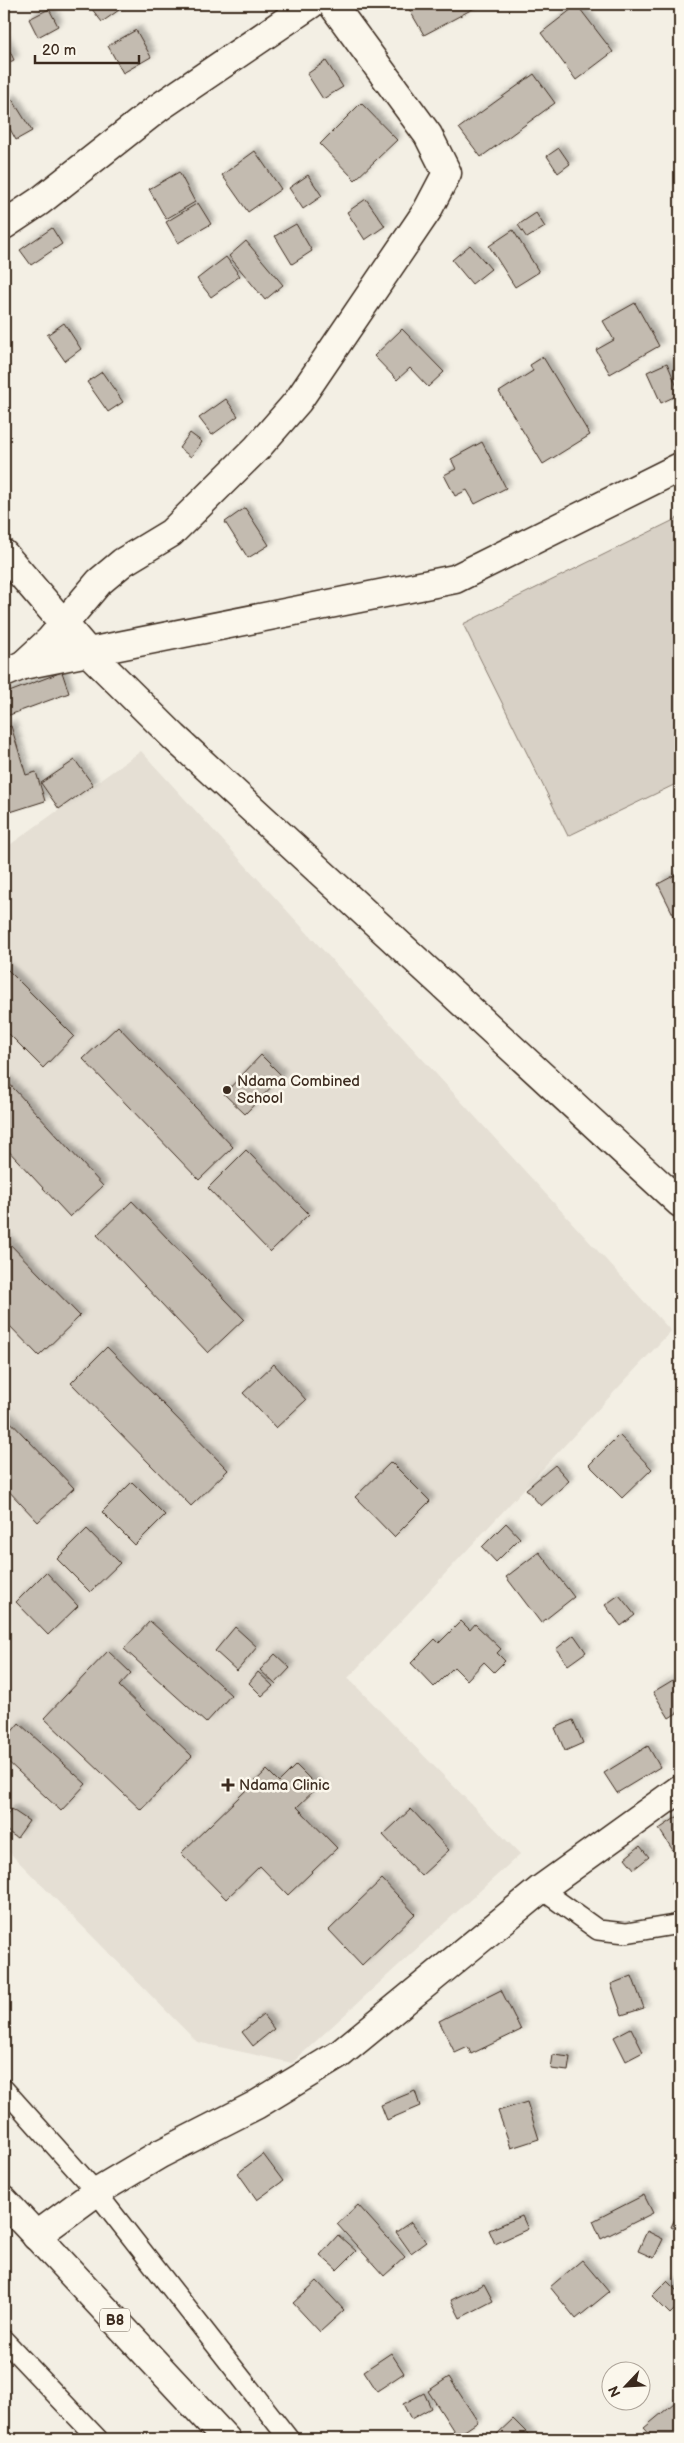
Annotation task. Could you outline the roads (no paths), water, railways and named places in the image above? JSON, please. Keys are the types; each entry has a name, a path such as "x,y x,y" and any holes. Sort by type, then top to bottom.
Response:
{"main road":[{"path":"4,224 40,201 158,108 311,4"},
{"path":"14,669 50,640 99,582 123,562 171,533 183,523 257,448 298,401 427,211 447,173 428,134 332,4"},
{"path":"14,669 88,652 455,579 680,467"},
{"path":"4,554 65,622 88,652 174,737 680,1203"},
{"path":"36,2236 96,2192 160,2154 256,2105 340,2054 541,1889 680,1789"},
{"name":"B8","path":"4,2201 226,2439"}],"lane":[{"path":"541,1889 598,1930 626,1933 680,1924"},
{"path":"4,2090 96,2192 289,2439"},
{"path":"4,2340 98,2439"}],"place":[{"name":"Ndama Combined School","path":"227,1090"},
{"name":"Ndama Clinic","path":"228,1785"}]}
